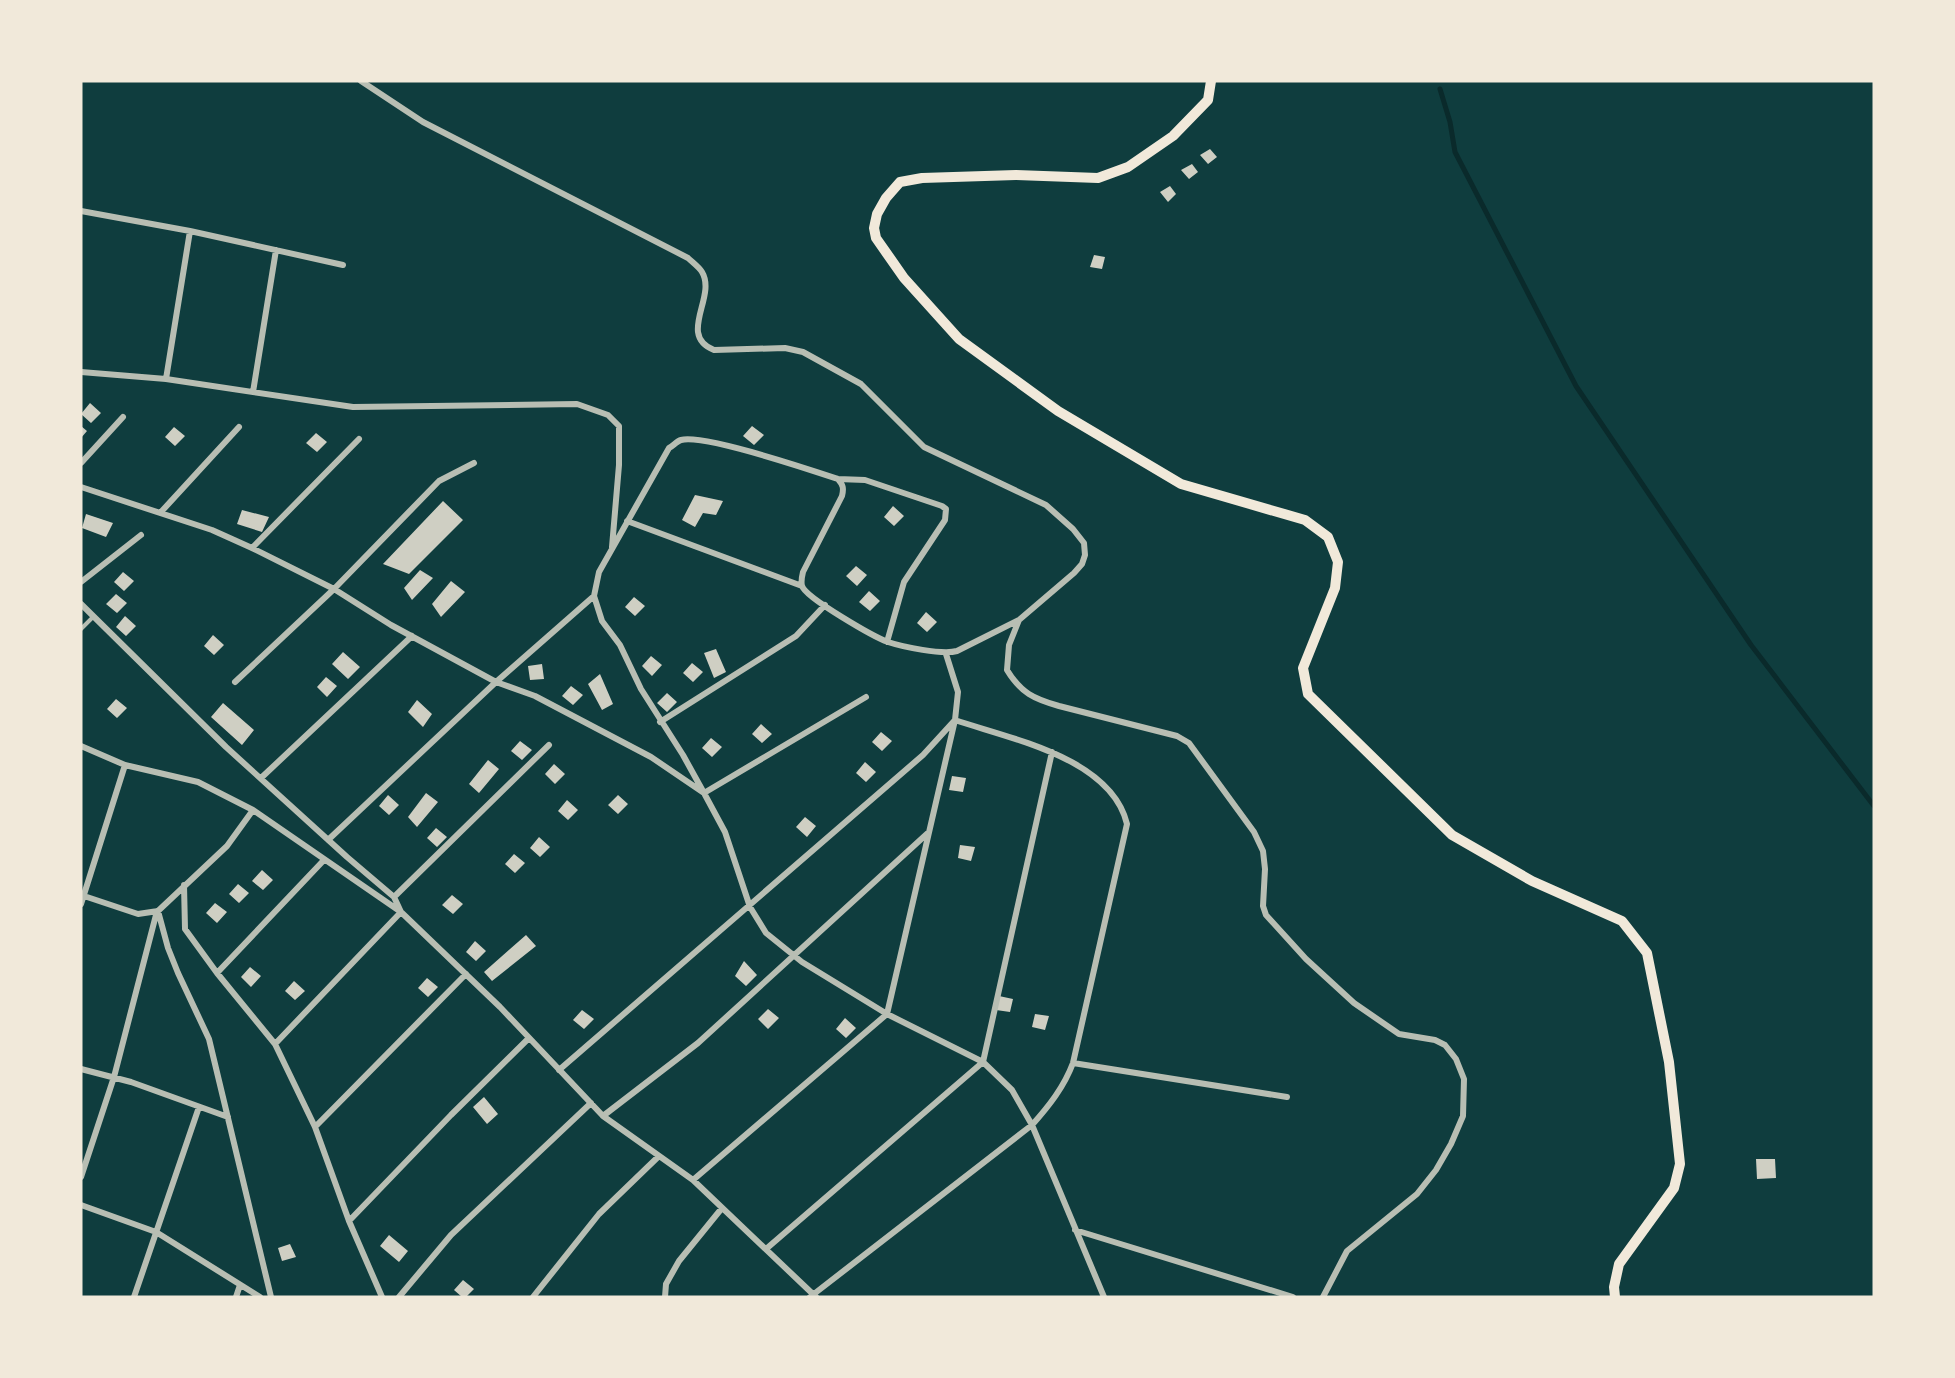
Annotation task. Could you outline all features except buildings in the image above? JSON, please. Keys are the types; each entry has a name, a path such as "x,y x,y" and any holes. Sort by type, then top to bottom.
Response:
{"main road":[{"path":"1211,81 1208,100 1173,136 1128,167 1098,178 993,176 922,178 900,182 886,198 877,214 874,228 876,238 904,278 958,339 1058,411 1181,484 1305,520 1328,537 1338,562 1335,588 1303,668 1308,694 1452,835 1532,881 1622,921 1647,954 1669,1062 1680,1164 1674,1188 1619,1264 1614,1287 1615,1297"}],"street":[{"path":"361,81 423,122 688,258 703,273 705,290 697,333 699,340 706,347 714,350 785,348 803,352 861,384 924,447 1046,505 1073,529 1084,543 1085,555 1082,564 1074,573 1019,620 957,651 946,654 887,642 841,617 802,586 627,521"},
{"path":"81,211 190,231 343,265"},
{"path":"166,379 190,231"},
{"path":"253,392 276,250"},
{"path":"81,372 166,379 353,407 577,404 608,415 619,426 621,441 611,550"},
{"path":"81,462 123,417"},
{"path":"161,512 239,427"},
{"path":"252,548 359,439"},
{"path":"887,642 904,582 945,520 946,509 865,480 838,479 783,461 700,440 681,440 669,448 599,572 594,596 602,621 620,645 641,689 683,755 725,832 750,907 766,933 795,954 802,962 887,1014 983,1062 1012,1090 1032,1125 1104,1297"},
{"path":"235,682 334,589 440,481 474,463"},
{"path":"802,586 803,572 842,496 843,484 838,479"},
{"path":"81,487 212,530 252,548 334,589 412,636 496,682 535,696 651,757 704,793"},
{"path":"81,582 141,535"},
{"path":"328,840 496,682 594,596"},
{"path":"81,604 261,778 394,897 401,912"},
{"path":"660,722 796,636 825,605"},
{"path":"1019,620 1009,645 1007,670 1023,692 1059,706 1177,736 1190,742 1254,832 1263,851 1263,906 1266,915 1306,959 1354,1004 1399,1034 1435,1040 1445,1045 1456,1059 1464,1079 1465,1098 1463,1116 1451,1144 1436,1170 1416,1194 1347,1251 1323,1297"},
{"path":"261,778 412,636"},
{"path":"693,1180 887,1014 955,720 958,692 946,654"},
{"path":"704,793 866,697"},
{"path":"81,746 125,765 198,782 253,810 401,912 466,974 603,1116 693,1180 814,1296 1032,1125 1054,1099 1074,1063 1127,824 1124,812 1115,795 1097,778 1052,752 955,720"},
{"path":"559,1070 923,755 955,720"},
{"path":"394,897 549,745"},
{"path":"766,1249 983,1062 1052,752"},
{"path":"81,904 125,765"},
{"path":"81,1177 114,1077 158,911 226,846 253,810"},
{"path":"603,1116 698,1043 929,832"},
{"path":"217,973 324,860"},
{"path":"184,885 185,929 217,973 275,1044 315,1127 349,1221 382,1297"},
{"path":"82,896 138,914 158,911"},
{"path":"158,911 168,948 209,1039 271,1297"},
{"path":"275,1044 401,912"},
{"path":"315,1127 466,974"},
{"path":"349,1221 529,1038"},
{"path":"1074,1063 1287,1097"},
{"path":"81,1069 114,1077 228,1117"},
{"path":"399,1297 451,1235 591,1103"},
{"path":"134,1297 199,1107"},
{"path":"532,1297 599,1214 659,1156"},
{"path":"81,1205 156,1232 260,1297"},
{"path":"665,1297 666,1284 679,1261 722,1208"},
{"path":"1075,1230 1293,1297"},
{"path":"236,1297 240,1285"}],"lane":[{"path":"81,629 93,617"}],"waterway":[{"path":"1440,89 1450,122 1455,152 1576,386 1751,645 1874,806"}]}
